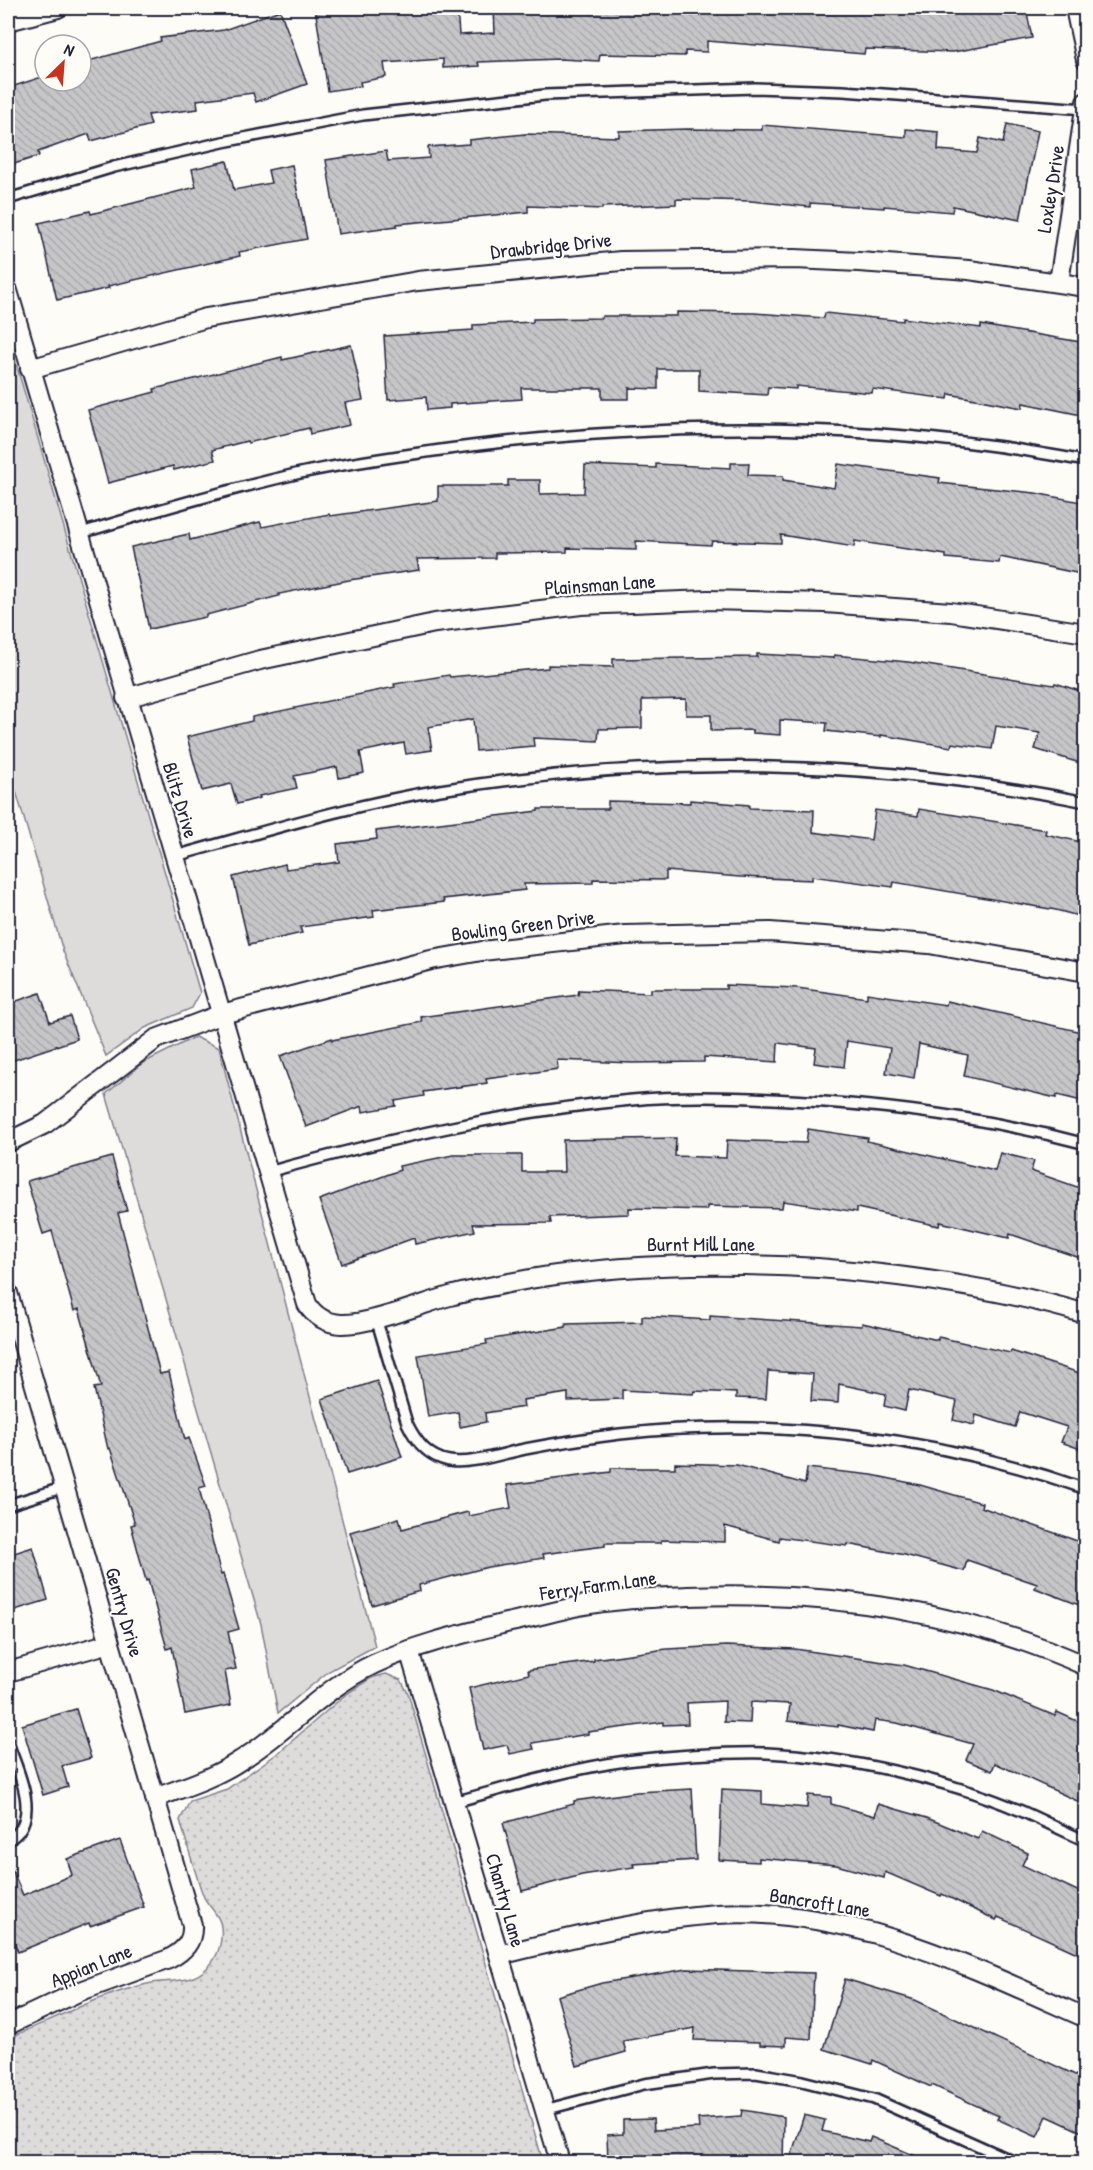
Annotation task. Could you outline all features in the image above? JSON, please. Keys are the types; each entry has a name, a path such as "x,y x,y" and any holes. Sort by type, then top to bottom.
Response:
{"street":[{"path":"8,21 58,8"},
{"path":"1075,8 1086,60"},
{"name":"Loxley Drive","path":"1059,282 1086,102"},
{"name":"Drawbridge Drive","path":"30,369 206,318 418,282 621,261 795,259 848,261 969,270 1086,287"},
{"name":"Blitz Drive","path":"8,291 126,698 307,1304 310,1310 320,1317"},
{"name":"Plainsman Lane","path":"126,698 260,660 435,623 581,605 708,600 825,603 951,612 1086,633"},
{"name":"Bowling Green Drive","path":"8,1142 45,1124 156,1039 222,1014 430,960 482,951 625,935 770,932 929,944 1086,972"},
{"name":"Burnt Mill Lane","path":"320,1317 330,1322 343,1324 452,1295 530,1279 635,1266 746,1263 889,1273 1019,1297 1086,1314"},
{"name":"Gentry Drive","path":"8,1293 14,1337 65,1487 192,1925 193,1935 189,1944"},
{"name":"Ferry Farm Lane","path":"155,1798 206,1780 242,1760 350,1676 409,1650 580,1606 640,1598 736,1594 840,1600 943,1618 1019,1640 1086,1666"},
{"path":"8,1672 110,1642"},
{"name":"Chantry Lane","path":"409,1650 560,2163"},
{"name":"Bancroft Lane","path":"499,1955 665,1919 720,1914 782,1916 844,1926 903,1941 953,1959 1086,2018"},
{"name":"Appian Lane","path":"8,2025 78,1992 169,1959 189,1944"}],"lane":[{"path":"8,199 114,167 223,142 363,115 545,95 754,88 843,91 1085,109"},
{"path":"78,534 180,504 297,474 389,457 489,444 604,433 776,429 870,434 997,446 1086,461"},
{"path":"175,856 316,817 440,790 527,778 632,768 766,766 935,777 1086,802"},
{"path":"268,1172 411,1135 500,1117 633,1100 746,1098 903,1108 986,1120 1086,1144"},
{"path":"376,1317 407,1424 420,1446 448,1461 472,1460 556,1443 631,1433 777,1428 930,1447 1006,1464 1086,1489"},
{"path":"8,1505 65,1487"},
{"path":"8,1742 23,1788 26,1815 18,1832 8,1841"},
{"path":"454,1802 569,1772 626,1761 765,1753 848,1763 958,1789 1018,1810 1086,1841"},
{"path":"544,2110 644,2084 714,2074 756,2073 802,2081 874,2099 1015,2163"}],"shaded area":[{"path":"8,336 200,993 192,1008 145,1028 106,1056 63,951 8,764"},
{"path":"195,1037 219,1048 375,1646 329,1671 278,1713 261,1624 106,1094 143,1063"},
{"path":"386,1674 401,1680 408,1693 543,2162 8,2162 8,2043 18,2034 81,2006 130,1988 194,1977 211,1964 217,1954 221,1937 220,1921 203,1895 180,1820 190,1801 227,1789 278,1753 345,1695 371,1678"}],"building":[{"path":"315,8 457,8 459,35 495,33 494,8 1026,8 1032,38 953,52 865,49 864,54 707,41 707,52 685,51 685,56 600,54 599,61 559,59 478,62 479,66 443,68 443,59 384,63 386,77 360,82 361,86 328,91"},
{"path":"280,10 307,84 256,102 253,93 197,100 198,109 148,115 151,125 91,141 89,134 38,152 39,156 11,165 8,153 8,88 33,80 33,93 93,93 93,60 161,41 160,38 224,30"},
{"path":"1007,124 1038,131 1020,220 953,206 952,212 884,206 884,208 810,203 810,207 751,201 676,199 676,204 602,207 602,209 528,206 528,212 397,224 397,226 338,234 326,160 386,151 388,161 429,158 428,147 469,144 469,140 525,134 619,137 619,131 762,130 762,125 906,137 906,129 939,132 938,150 977,153 980,138 1003,143"},
{"path":"227,161 234,190 271,183 268,170 292,165 307,239 239,252 240,256 57,300 39,223 90,211 91,214 196,187 192,169"},
{"path":"677,312 754,313 824,318 825,313 903,321 903,318 981,328 981,325 1086,343 1086,416 1023,403 1022,408 949,394 948,399 873,389 872,393 796,386 796,389 768,387 767,395 699,391 699,369 658,369 658,389 629,388 629,399 602,399 602,388 521,388 522,399 450,404 450,408 427,410 426,397 388,400 384,336 473,330 473,325 533,322 533,319 677,316"},
{"path":"351,345 363,400 345,403 350,425 310,434 309,428 248,443 247,441 212,450 215,460 174,470 173,466 108,483 88,410 155,392 154,389 282,357 282,360"},
{"path":"731,463 749,463 748,475 783,476 783,480 834,488 838,464 940,478 939,483 1035,493 1086,503 1086,575 1000,557 999,563 946,558 946,555 855,541 854,547 781,535 781,543 712,541 711,545 636,541 636,550 567,548 567,552 495,553 495,558 417,559 419,570 349,580 279,594 279,596 206,615 206,617 149,629 131,547 189,534 190,540 260,522 262,527 329,514 330,516 438,501 438,486 508,486 508,480 540,480 540,494 584,493 585,465 656,468 656,464 731,468"},
{"path":"757,654 834,658 834,655 908,662 1054,685 1055,683 1086,693 1086,765 1035,749 1040,733 996,726 992,749 952,743 951,747 881,735 881,737 826,731 827,723 780,720 780,735 753,733 753,730 711,731 711,715 686,715 686,699 642,700 642,728 599,729 598,741 533,738 534,746 476,751 473,719 428,727 432,750 406,754 404,743 360,752 364,773 339,778 337,767 294,776 297,788 259,796 260,798 237,804 231,784 202,791 187,737 252,721 252,717 395,687 394,684 449,675 450,677 548,668 548,665 613,667 613,659 757,657"},
{"path":"690,800 749,805 749,808 814,810 813,832 871,840 875,810 918,816 919,809 1046,830 1045,834 1086,843 1086,918 1056,910 894,882 893,887 812,876 812,880 666,871 666,880 593,879 593,883 524,884 525,890 373,910 374,917 300,927 302,933 249,945 233,877 285,864 286,869 339,862 337,844 377,839 376,831 538,811 538,809 608,809 608,801 690,803"},
{"path":"726,985 797,988 867,998 867,993 946,1005 947,1001 1086,1033 1086,1102 1057,1095 1056,1098 964,1076 968,1055 919,1044 914,1078 886,1073 890,1048 847,1041 844,1067 814,1063 816,1048 778,1043 777,1062 704,1057 704,1062 632,1063 557,1060 558,1069 486,1079 487,1083 423,1092 424,1096 395,1101 396,1106 363,1112 362,1106 306,1127 280,1056 332,1038 332,1040 422,1022 421,1017 578,995 579,990 651,993 651,989 726,989"},
{"path":"40,993 50,1022 70,1016 77,1039 8,1062 8,1004"},
{"path":"808,1129 868,1138 867,1141 995,1171 1000,1153 1034,1161 1031,1171 1086,1190 1086,1241 1080,1258 1010,1234 1009,1238 940,1222 939,1226 857,1208 857,1212 783,1201 782,1208 707,1206 707,1210 629,1208 629,1214 550,1217 551,1223 473,1224 475,1231 415,1244 414,1238 342,1264 319,1200 400,1170 399,1166 453,1155 522,1155 522,1172 564,1172 563,1140 676,1138 675,1156 726,1158 727,1140 806,1143"},
{"path":"112,1157 127,1211 118,1213 160,1374 169,1372 185,1440 189,1438 206,1486 199,1488 221,1575 223,1574 239,1629 228,1632 236,1669 225,1671 231,1705 185,1714 172,1647 167,1649 131,1525 135,1524 110,1448 108,1449 94,1388 101,1387 79,1309 74,1311 52,1231 43,1234 27,1181"},
{"path":"642,1316 710,1320 710,1316 862,1326 862,1323 938,1340 938,1337 1010,1353 1011,1351 1086,1375 1086,1451 1061,1442 1067,1427 1020,1412 1015,1427 976,1415 974,1425 953,1420 957,1401 909,1390 905,1411 884,1406 886,1394 839,1384 838,1403 811,1401 813,1374 768,1371 766,1399 736,1398 736,1393 694,1391 693,1394 622,1390 622,1399 568,1401 568,1393 523,1400 524,1407 485,1413 486,1422 460,1427 458,1412 428,1417 418,1355 487,1344 486,1340 566,1327 566,1324 642,1322"},
{"path":"377,1381 402,1457 347,1474 322,1399"},
{"path":"675,1463 737,1465 805,1484 807,1468 872,1475 920,1485 982,1503 981,1507 1086,1544 1086,1596 1082,1606 1035,1588 1037,1584 967,1560 964,1571 905,1555 847,1544 847,1546 780,1537 779,1541 725,1526 725,1542 661,1540 661,1543 605,1543 605,1546 543,1554 544,1558 488,1567 419,1585 420,1591 372,1605 350,1532 399,1518 402,1529 468,1512 469,1516 511,1508 507,1485 611,1472 611,1468 675,1468"},
{"path":"33,1547 48,1600 8,1612 8,1555"},
{"path":"726,1646 795,1649 904,1665 993,1690 1055,1716 1057,1712 1086,1725 1086,1805 995,1763 992,1771 966,1760 973,1744 897,1723 875,1720 873,1732 838,1725 838,1727 788,1721 790,1704 751,1702 750,1723 724,1722 725,1701 687,1703 688,1724 663,1725 663,1722 588,1732 588,1734 532,1743 534,1749 510,1754 507,1745 483,1750 469,1688 529,1674 528,1670 594,1661 594,1659 667,1649"},
{"path":"76,1709 91,1758 62,1766 68,1787 43,1795 22,1725"},
{"path":"692,1789 696,1860 633,1864 634,1867 582,1875 522,1891 503,1823 574,1804 574,1801 637,1792"},
{"path":"722,1789 762,1791 762,1804 807,1808 808,1795 831,1797 831,1804 875,1816 878,1804 927,1818 978,1839 982,1831 1028,1853 1022,1865 1086,1895 1086,1957 998,1917 996,1920 942,1894 941,1896 885,1872 884,1878 836,1865 759,1858 759,1862 719,1860"},
{"path":"120,1840 144,1907 90,1926 89,1923 18,1952 8,1925 8,1860 23,1895 72,1875 67,1859"},
{"path":"687,1969 814,1973 811,2039 786,2037 786,2046 760,2045 760,2042 694,2040 695,2028 623,2041 626,2052 577,2066 557,1996 602,1983"},
{"path":"845,1979 915,2000 1086,2080 1086,2134 1047,2116 1037,2137 997,2119 999,2116 873,2060 872,2064 824,2049"},
{"path":"742,2110 784,2117 783,2163 608,2163 607,2135 623,2134 623,2120 653,2119 654,2130 699,2128 698,2119 741,2116"},
{"path":"804,2115 825,2120 822,2131 869,2142 871,2137 932,2163 789,2163"}]}
